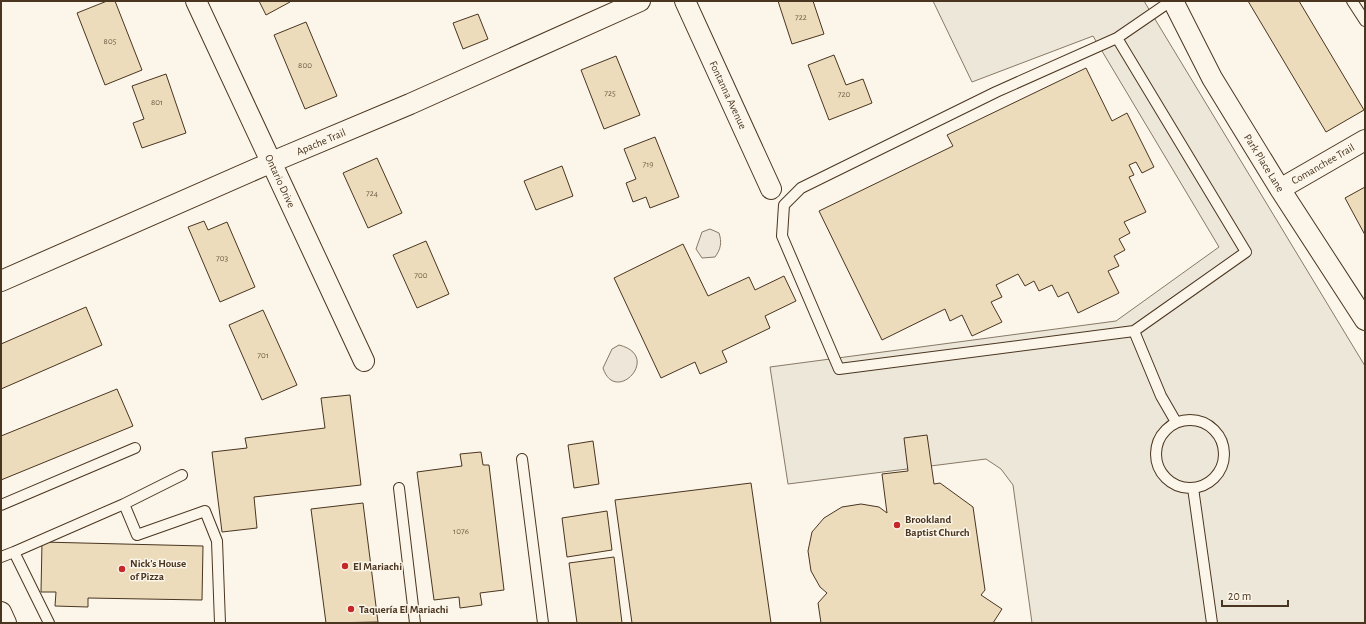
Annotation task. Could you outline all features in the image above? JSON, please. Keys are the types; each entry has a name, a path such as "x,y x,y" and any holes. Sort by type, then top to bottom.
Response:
{"street":[{"name":"Ontario Drive","path":"196,1 364,361"},
{"name":"Apache Trail","path":"1,281 272,162 410,104 640,1"},
{"name":"Fontanna Avenue","path":"685,1 770,189"},
{"name":"Park Place Lane","path":"1172,1 1212,78 1280,189 1365,320"},
{"name":"Comanchee Trail","path":"1280,189 1365,140"},
{"path":"1,612 6,623"}],"lane":[{"path":"1117,38 1246,252 1134,331 839,369 782,236 784,205 801,188 996,92 1117,38 1172,1"},
{"path":"1352,1 1365,21"},
{"path":"1134,331 1161,396 1176,422"},
{"path":"1187,419 1199,420 1209,424 1223,441 1225,452 1224,462 1220,472 1208,483 1193,488 1181,487 1170,482 1162,474 1156,463 1156,451 1159,439 1166,429 1176,422 1187,419"},
{"path":"1,505 135,448"},
{"path":"522,459 543,623"},
{"path":"1,557 124,504 182,475"},
{"path":"399,488 415,623"},
{"path":"1193,488 1212,623"},
{"path":"124,504 137,535 205,511 217,541 220,623"},
{"path":"14,552 49,623"}],"shaded area":[{"path":"933,1 1144,1 1365,366 1365,623 1032,623 1013,485 1001,469 986,459 788,484 770,367 1116,321 1219,247 1093,36 972,82"},
{"path":"710,229 719,233 721,242 720,248 715,257 702,258 696,249 702,232"},
{"path":"619,345 631,351 637,359 636,367 632,375 625,380 617,382 609,378 603,368 612,349"}],"building":[{"path":"107,1 115,1 142,70 105,85 77,13"},
{"path":"259,1 289,1 290,2 266,15"},
{"path":"778,1 813,1 824,34 792,44"},
{"path":"1248,1 1299,1 1364,110 1326,132"},
{"path":"478,14 488,39 463,49 453,23"},
{"path":"306,22 337,96 305,109 274,35"},
{"path":"834,55 846,85 863,79 872,103 829,120 808,65"},
{"path":"616,56 640,115 604,129 581,70"},
{"path":"1086,68 1112,121 1127,113 1154,167 1142,173 1136,162 1129,165 1134,175 1129,177 1146,212 1124,222 1130,233 1119,239 1125,250 1114,256 1119,266 1108,271 1119,293 1078,313 1068,292 1058,297 1052,285 1039,291 1034,281 1025,286 1018,274 996,285 1002,297 991,302 1002,322 972,336 962,315 950,321 945,309 882,340 819,211 953,146 947,135"},
{"path":"166,74 186,133 142,148 133,123 144,119 132,86"},
{"path":"655,137 679,197 650,208 646,197 633,202 626,183 636,179 624,149"},
{"path":"377,158 402,213 368,228 343,173"},
{"path":"562,166 573,196 536,210 524,181"},
{"path":"1365,187 1365,235 1345,198"},
{"path":"204,221 208,230 227,222 255,287 220,302 188,227"},
{"path":"426,241 449,294 417,308 393,255"},
{"path":"683,244 708,296 749,277 755,290 784,276 796,301 765,316 770,328 722,351 727,362 700,374 695,362 661,378 614,278"},
{"path":"86,307 102,345 1,389 1,344"},
{"path":"263,310 297,385 262,400 229,325"},
{"path":"117,389 133,426 1,480 1,436"},
{"path":"350,395 361,485 254,497 257,528 222,532 212,452 247,448 245,438 325,428 321,398"},
{"name":"Brookland Baptist Church","path":"927,435 934,484 940,483 973,507 985,590 981,595 1002,609 993,623 821,623 818,603 827,593 820,587 811,571 808,551 812,532 824,518 842,507 861,504 879,507 887,513 882,474 908,471 904,438"},
{"path":"593,441 599,484 574,488 568,445"},
{"path":"481,452 483,465 489,465 504,590 480,593 482,605 460,608 459,597 434,600 417,472 462,466 460,454"},
{"path":"751,483 771,623 632,623 615,500"},
{"name":"El Mariachi","path":"363,503 378,622 326,623 311,509"},
{"path":"607,511 612,550 567,557 562,518"},
{"name":"Nick's House of Pizza","path":"42,542 203,546 202,600 88,598 88,607 55,606 56,592 41,592"},
{"path":"614,557 622,623 577,623 569,563"}],"place":[{"name":"Brookland Baptist Church","path":"897,525"},
{"name":"El Mariachi","path":"345,566"},
{"name":"Nick's House of Pizza","path":"122,569"},
{"name":"Taquería El Mariachi","path":"351,609"}]}
